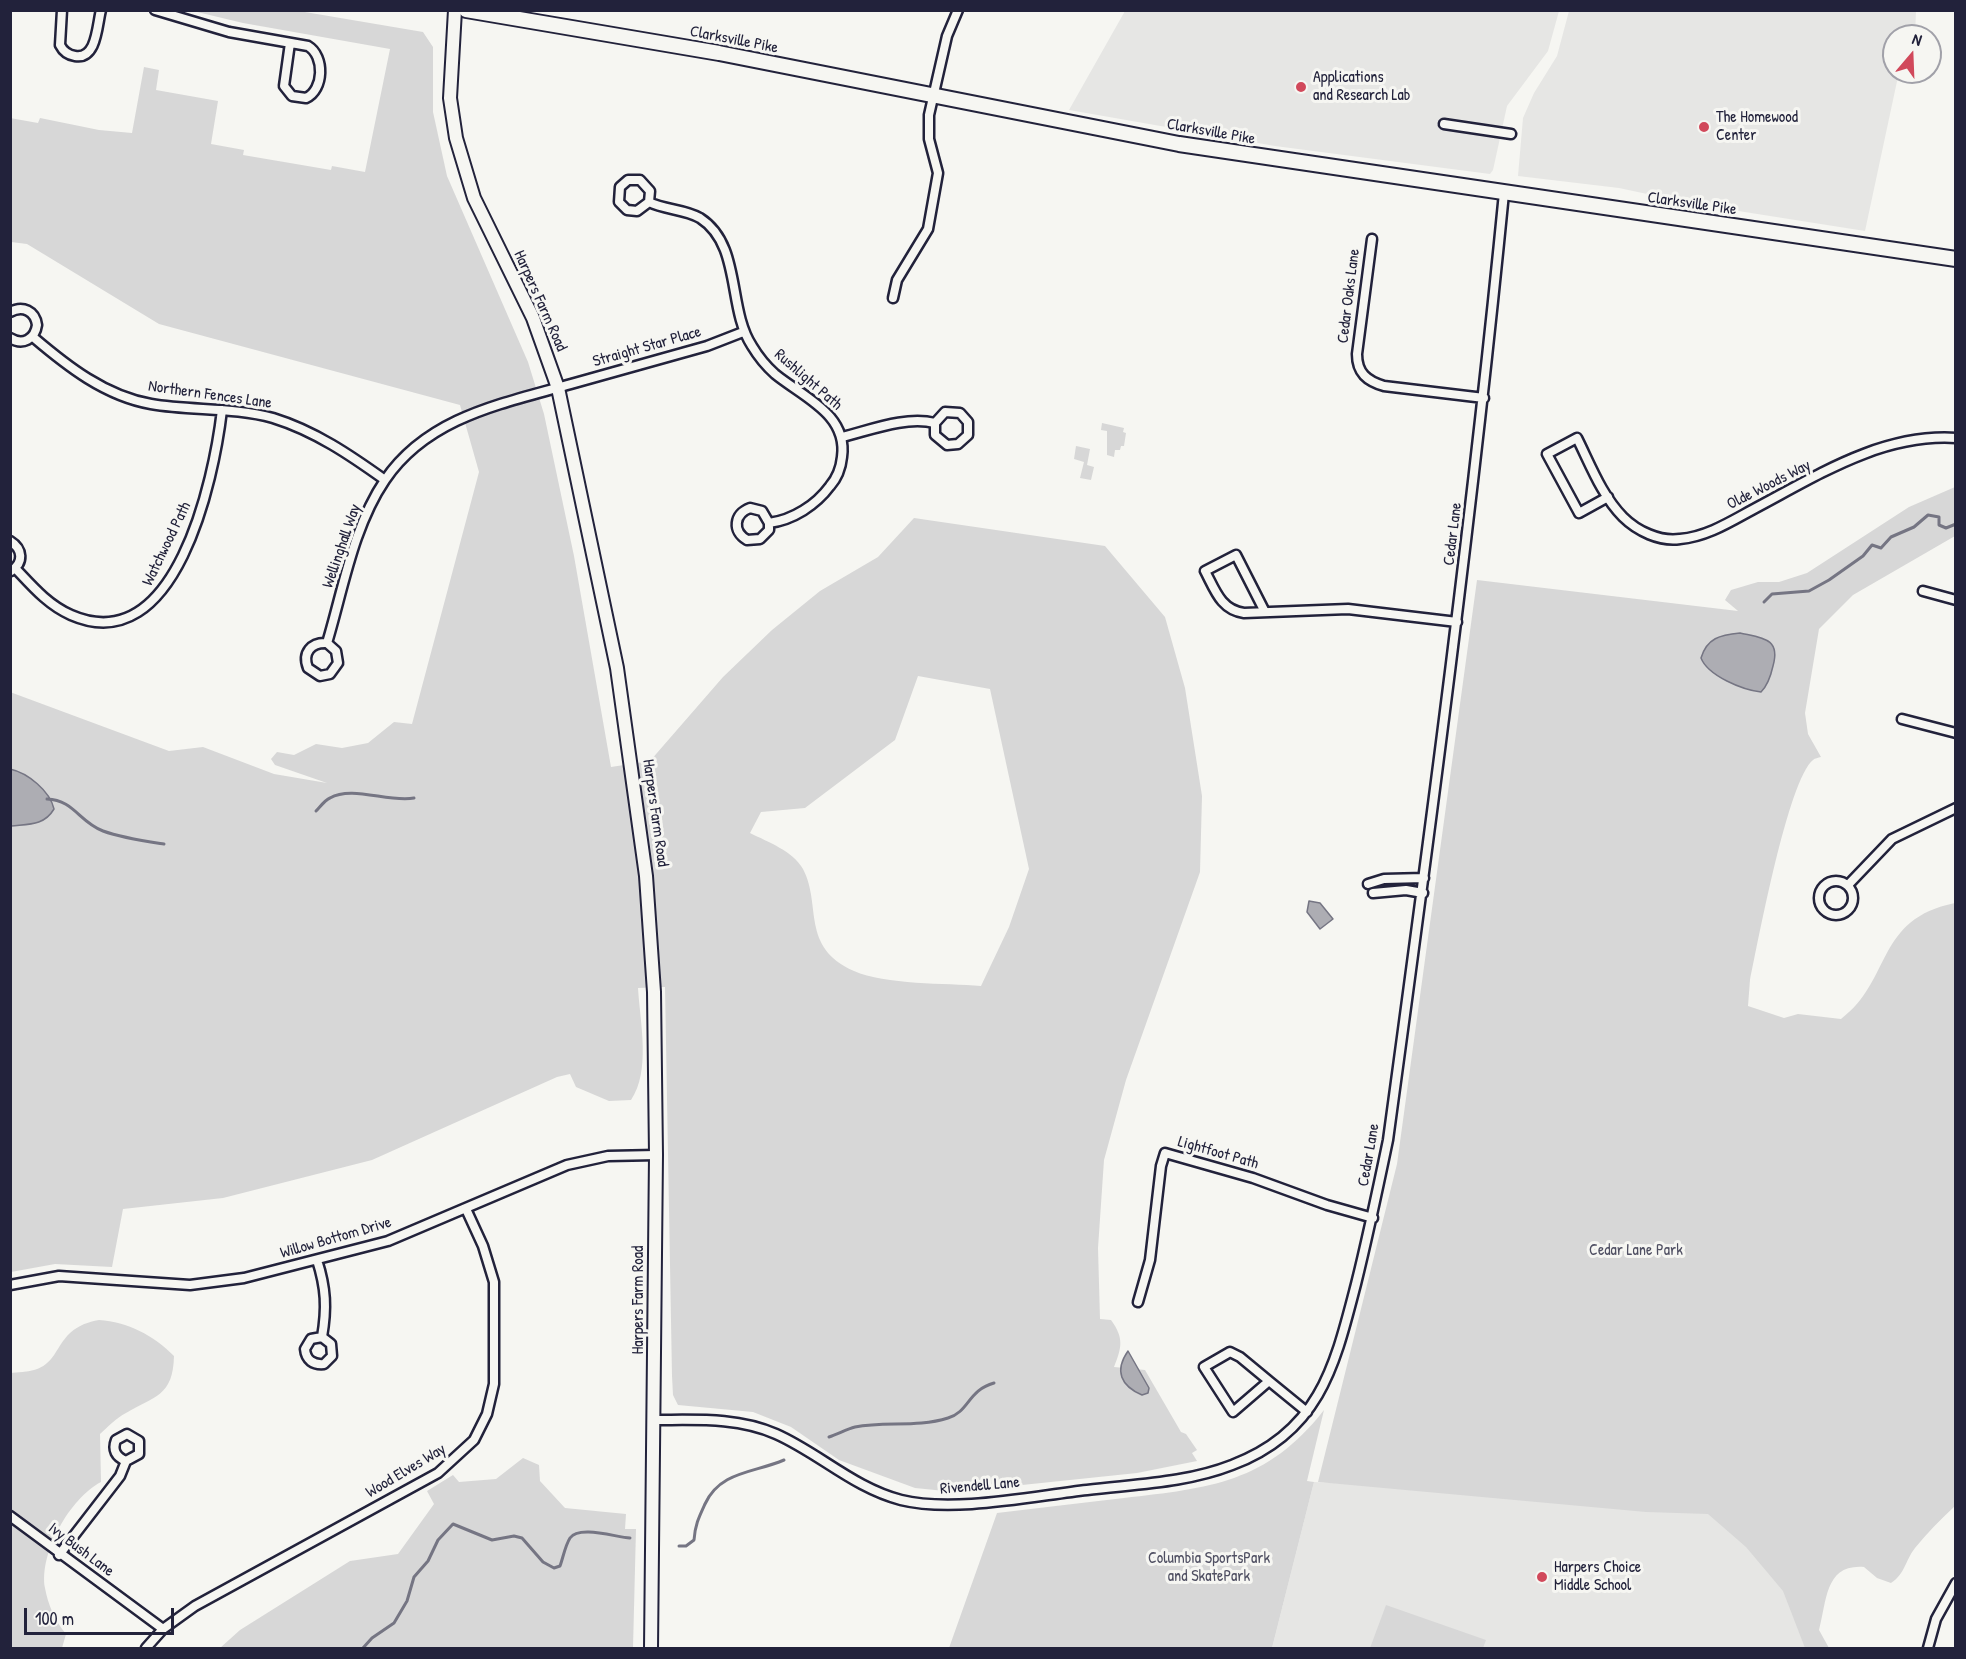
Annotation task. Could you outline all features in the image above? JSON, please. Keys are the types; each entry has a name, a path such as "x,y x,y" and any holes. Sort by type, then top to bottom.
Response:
{"main road":[{"name":"Harpers Farm Road","path":"455,10 450,99 464,170 490,232 533,318 558,388 617,668 637,801 651,940 656,1155 651,1648"},
{"name":"Clarksville Pike","path":"466,10 719,53 1179,144 1956,259"}],"street":[{"path":"62,10 60,45 68,54 76,57 89,52 94,44 101,10"},
{"path":"155,10 228,32 290,43 315,50 321,62 315,91 306,98 292,96 284,86 290,43"},
{"path":"893,298 897,280 925,237 932,210 938,173 928,129 933,95 947,36 958,10"},
{"path":"1444,124 1511,134"},
{"name":"Cedar Lane","path":"1307,1412 1325,1386 1333,1367 1372,1218 1388,1140 1423,893 1457,622 1484,399 1504,193"},
{"name":"Rushlight Path","path":"649,202 661,208 690,213 710,225 726,250 743,332 772,371 831,416 842,437 842,461 827,490 794,517 770,523"},
{"name":"Cedar Oaks Lane","path":"1372,238 1357,354 1357,364 1362,374 1371,382 1384,386 1484,399"},
{"path":"10,312 21,308 33,314 38,325 33,337 18,342 10,338"},
{"name":"Straight Star Place","path":"558,388 707,346 743,332"},
{"name":"Northern Fences Lane","path":"33,337 73,369 121,395 150,404 271,418 309,432 385,480"},
{"name":"Wellinghall Way","path":"327,643 362,527 385,480 411,450 457,419 558,388"},
{"name":"Watchwood Path","path":"10,541 17,545 21,556 13,569 48,601 72,616 86,620 116,620 144,609 166,585 204,502 217,450 222,411"},
{"path":"945,412 960,413 968,422 968,435 958,444 947,445 935,435 935,423 945,412"},
{"path":"842,437 909,420 935,423"},
{"name":"Olde Woods Way","path":"1608,497 1579,513 1547,454 1576,438 1608,497 1622,516 1648,534 1664,539 1693,537 1866,453 1922,438 1956,438"},
{"name":"Rushlight Path","path":"750,508 762,511 770,523 766,536 753,542 742,537 736,525 739,515 750,508"},
{"path":"1265,612 1236,555 1205,571 1228,609 1244,614 1348,609 1457,622"},
{"path":"1923,591 1956,600"},
{"path":"327,643 336,651 338,663 330,674 320,676 308,668 306,657 310,647 327,643"},
{"path":"1902,719 1956,732"},
{"path":"1848,885 1892,839 1956,808"},
{"path":"1368,884 1384,879 1424,878"},
{"path":"1838,880 1848,885 1853,896 1848,911 1837,915 1822,909 1818,898 1822,887 1838,880"},
{"path":"1373,893 1397,890 1423,893"},
{"name":"Lightfoot Path","path":"1138,1302 1150,1260 1161,1166 1165,1153 1253,1178 1327,1205 1372,1218"},
{"name":"Willow Bottom Drive","path":"10,1285 40,1278 77,1276 144,1284 190,1285 244,1278 388,1241 567,1164 588,1158 656,1155"},
{"name":"Wood Elves Way","path":"146,1648 163,1629 195,1606 438,1473 474,1440 487,1414 494,1384 494,1282 483,1246 466,1209"},
{"path":"318,1260 327,1293 322,1337"},
{"path":"1269,1381 1233,1412 1204,1367 1230,1352 1240,1357 1307,1412"},
{"name":"Rivendell Lane","path":"655,1420 726,1421 757,1427 788,1440 843,1474 883,1494 937,1505 1168,1480 1208,1473 1261,1452 1284,1435 1307,1412"},
{"path":"59,1555 120,1476 126,1461"},
{"name":"Ivy Bush Lane","path":"10,1516 59,1555 163,1629"},
{"path":"1928,1648 1936,1619 1956,1583"}],"shaded area":[{"name":"Applications and Research Lab","path":"1125,11 1559,11 1548,51 1507,106 1493,170 1490,174 1275,146 1069,110"},
{"name":"The Homewood Center","path":"1569,11 1916,11 1915,24 1882,24 1882,84 1896,84 1865,231 1694,204 1619,188 1518,176 1523,118 1534,93 1557,56"},
{"path":"1740,633 1768,641 1774,650 1775,657 1771,673 1761,692 1745,688 1718,676 1705,665 1701,658 1707,646 1715,639"},
{"path":"10,769 24,774 48,796 54,809 45,819 35,823 11,826"},
{"path":"1309,901 1320,903 1333,919 1320,929 1307,912"},
{"path":"1128,1351 1149,1388 1148,1393 1142,1395 1135,1391 1122,1377 1121,1365"},
{"name":"Harpers Choice Middle School","path":"1314,1482 1772,1505 1823,1648 1272,1648"}],"green space":[{"path":"193,11 299,11 423,32 433,47 433,112 447,176 528,362 544,414 574,556 611,767 650,761 723,677 772,630 820,591 878,557 914,518 1105,546 1165,617 1185,688 1202,796 1200,872 1126,1080 1104,1160 1098,1248 1100,1319 1111,1320 1120,1338 1119,1354 1114,1367 1145,1370 1181,1432 1186,1434 1197,1450 1192,1453 1197,1461 1137,1473 955,1492 915,1488 839,1460 791,1427 753,1412 678,1405 673,1395 672,1376 665,987 638,988 643,1061 637,1088 631,1100 609,1101 576,1087 570,1074 557,1077 372,1160 223,1198 123,1209 112,1267 55,1264 11,1272 10,692 169,751 203,747 274,774 327,783 275,765 271,759 277,752 294,755 316,744 342,748 368,743 394,722 412,724 479,472 460,405 159,324 27,244 11,242 10,118 38,123 40,118 99,130 132,133 144,67 159,70 156,90 218,101 211,144 244,150 243,155 331,170 332,166 365,172 390,49 243,23","holes":["918,676 990,689 1029,869 1009,927 981,986 882,979 854,971 837,961 826,950 819,938 808,883 799,863 780,848 750,833 761,812 805,808 895,740"]},
{"path":"1102,423 1124,428 1123,432 1126,433 1124,446 1121,446 1120,450 1115,450 1114,457 1107,455 1107,431 1101,430"},
{"path":"1076,446 1090,449 1087,465 1094,467 1091,480 1080,478 1084,462 1074,459"},
{"name":"Cedar Lane Park","path":"1955,487 1955,536 1853,595 1819,629 1805,713 1808,734 1821,757 1813,760 1803,774 1784,828 1754,960 1748,1006 1784,1018 1798,1014 1841,1019 1857,1004 1869,987 1897,937 1911,923 1929,911 1955,903 1955,1506 1920,1542 1899,1576 1891,1583 1877,1578 1864,1567 1842,1571 1835,1578 1826,1596 1819,1630 1829,1648 1805,1648 1783,1591 1746,1547 1708,1514 1646,1512 1318,1482 1397,1164 1477,580 1738,611 1725,600 1731,590 1758,582 1779,582 1807,573 1909,507"},
{"path":"99,1320 130,1327 149,1336 174,1356 173,1369 166,1387 160,1393 119,1417 100,1434 101,1482 78,1500 68,1513 52,1543 44,1574 45,1588 52,1612 66,1634 62,1648 11,1648 10,1373 31,1371 44,1366 74,1330 84,1324"},
{"name":"Columbia SportsPark and SkatePark","path":"1324,1410 1307,1481 1314,1482 1272,1648 949,1648 997,1513 1184,1490 1235,1478 1281,1453 1303,1434"},
{"path":"523,1458 539,1465 540,1481 565,1508 626,1514 625,1529 636,1529 633,1648 220,1648 240,1630 350,1561 398,1554 434,1504 427,1491 453,1475 459,1482 496,1479"},
{"path":"1386,1605 1486,1640 1483,1648 1370,1648"}],"waterway":[{"path":"1764,602 1772,594 1809,591 1863,556 1872,545 1881,548 1891,537 1914,527 1928,515 1939,517 1939,525 1946,528 1956,524"},
{"path":"316,811 328,799 339,794 414,798"},
{"path":"47,799 64,803 103,831 164,844"},
{"path":"829,1437 855,1427 925,1423 948,1418 960,1411 985,1386 994,1383"},
{"path":"679,1546 686,1546 694,1540 699,1517 711,1493 719,1485 739,1474 784,1460"},
{"path":"363,1648 372,1638 394,1623 407,1601 414,1577 428,1561 438,1540 453,1524 492,1540 514,1536 522,1538 543,1562 554,1568 560,1566 568,1541 575,1534 589,1532 630,1538"}],"place":[{"name":"Applications and Research Lab","path":"1301,87"},
{"name":"The Homewood Center","path":"1704,127"},
{"name":"Harpers Choice Middle School","path":"1542,1577"}]}
